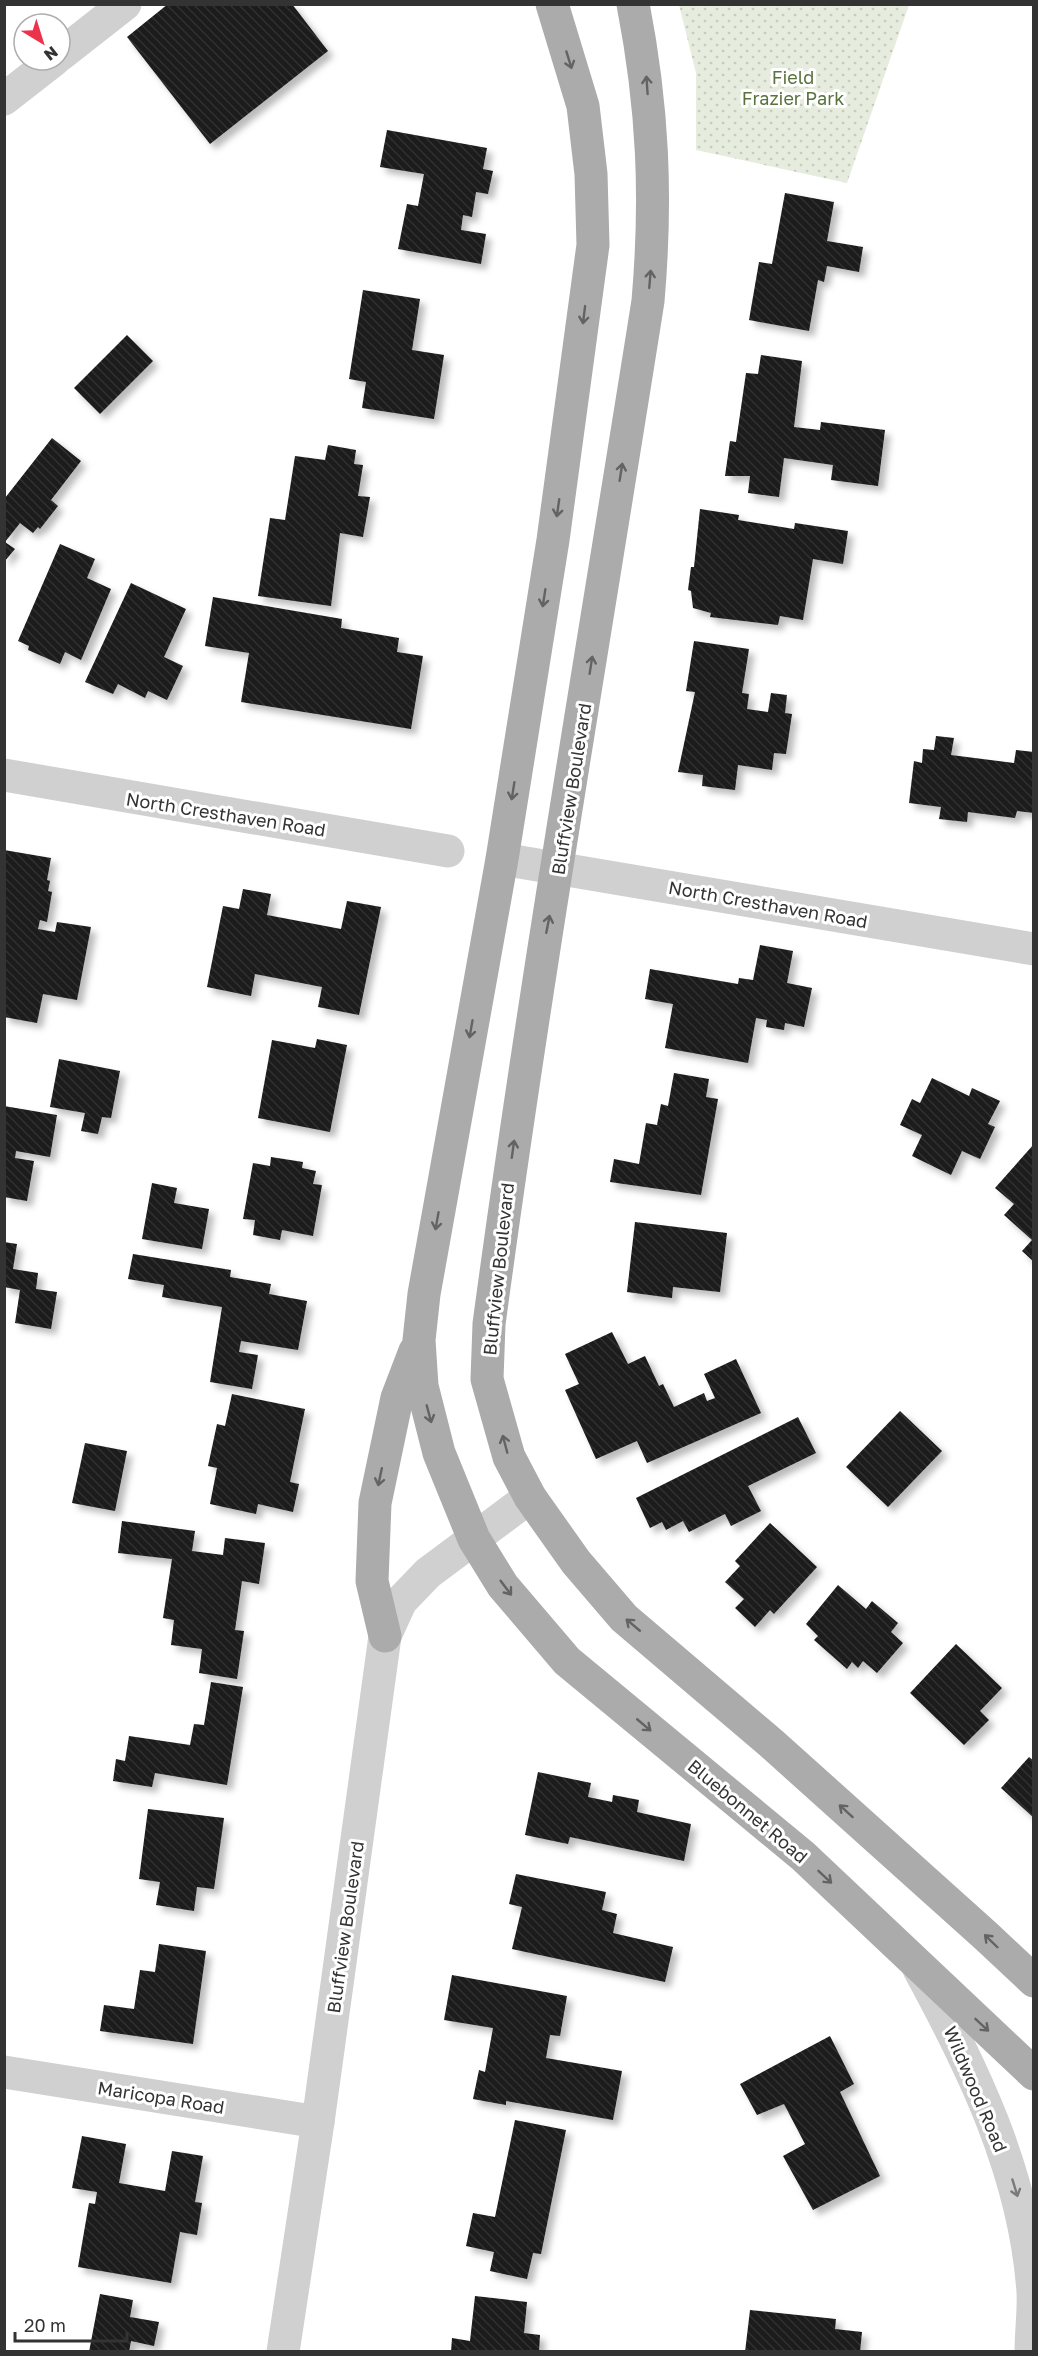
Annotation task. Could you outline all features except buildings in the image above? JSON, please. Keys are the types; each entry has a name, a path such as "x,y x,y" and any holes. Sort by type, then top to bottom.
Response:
{"main road":[{"path":"474,1539 440,1453 422,1386 419,1341 424,1294 502,860 556,518 593,245 591,174 583,106 552,4"},
{"name":"Bluffview Boulevard","path":"530,1497 509,1457 487,1379 489,1324 537,980 559,868 648,301 654,230 646,71 633,4"},
{"path":"385,1636 372,1581 375,1503 397,1398 419,1341"},
{"path":"530,1497 576,1562 624,1618 771,1743 1034,1981"},
{"name":"Bluebonnet Road","path":"474,1539 503,1586 567,1661 803,1856 1034,2074"}],"street":[{"path":"72,46 125,4"},
{"path":"4,99 39,72"},
{"name":"North Cresthaven Road","path":"4,775 448,851"},
{"name":"North Cresthaven Road","path":"502,860 1034,949"},
{"path":"995,944 1034,961"},
{"name":"Bluffview Boulevard","path":"283,2352 318,2122 385,1636 401,1601 428,1573 530,1497"},
{"name":"Wildwood Road","path":"915,1962 963,2049 994,2123 1017,2197 1033,2292 1031,2352"},
{"name":"Maricopa Road","path":"4,2072 318,2122"}],"green space":[{"name":"Field Frazier Park","path":"679,5 909,5 847,183 696,150 696,73"}]}
